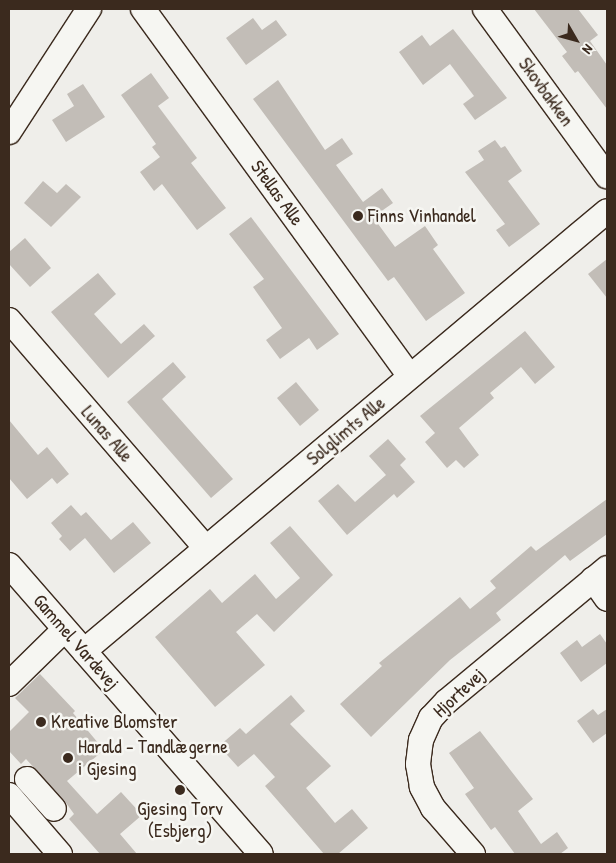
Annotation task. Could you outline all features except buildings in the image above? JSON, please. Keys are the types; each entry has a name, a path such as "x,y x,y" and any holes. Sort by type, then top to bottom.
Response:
{"street":[{"path":"9,132 89,9"},
{"name":"Stellas Alle","path":"143,9 410,376"},
{"name":"Skovbakken","path":"485,9 607,176"},
{"name":"Solglimts Alle","path":"84,650 607,211"},
{"name":"Lunas Alle","path":"9,320 206,548"},
{"name":"Gammel Vardevej","path":"9,565 261,854"},
{"path":"600,574 607,599"},
{"name":"Hjortevej","path":"473,854 433,808 422,787 418,764 421,740 431,718 447,701 600,574"},
{"path":"9,684 65,629"},
{"path":"40,794 15,803 60,854"}],"place":[{"name":"Finns Vinhandel","path":"358,216"},
{"name":"Kreative Blomster","path":"41,722"},
{"name":"Harald - Tandlægerne i Gjesing","path":"68,758"},
{"name":"Gjesing Torv (Esbjerg)","path":"180,790"}]}
